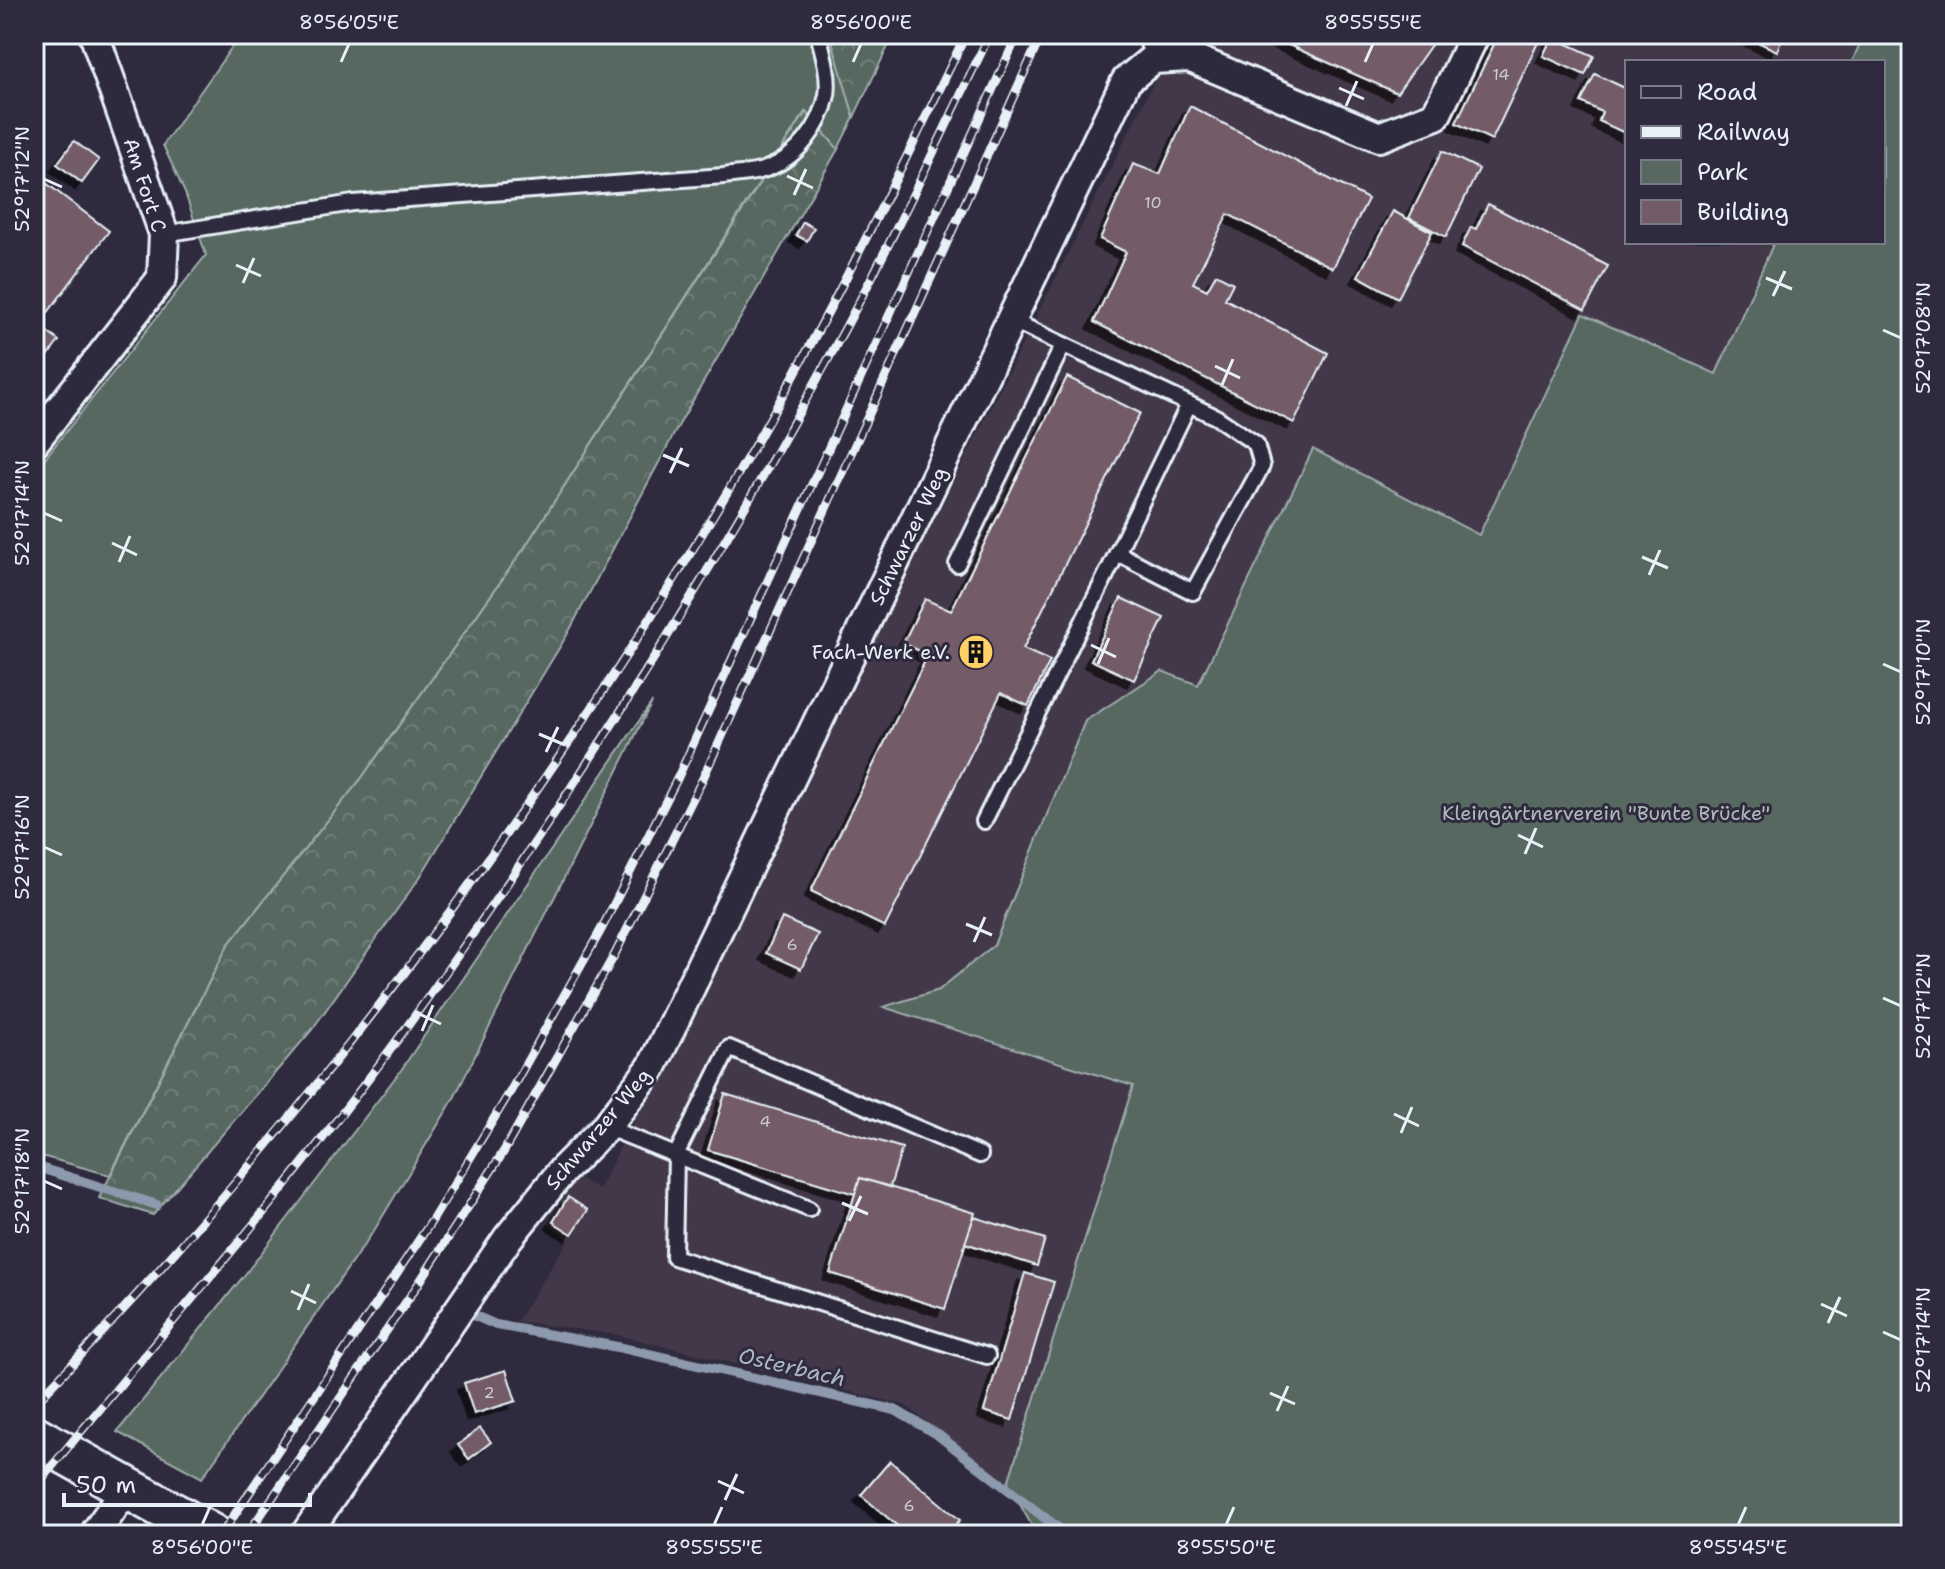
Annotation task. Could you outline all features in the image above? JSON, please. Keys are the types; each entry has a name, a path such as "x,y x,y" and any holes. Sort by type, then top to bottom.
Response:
{"main road":[{"path":"34,1436 212,1535"}],"street":[{"name":"Am Fort C","path":"34,442 162,278 164,234 94,34"},
{"name":"Schwarzer Weg","path":"305,1535 508,1238 563,1170 606,1127 652,1067 1126,81 1152,46 1189,57 1379,137 1436,115 1475,34"},
{"path":"94,1535 127,1488"}],"lane":[{"path":"164,234 353,203 724,176 765,170 787,159 807,140 819,118 827,95 827,69 818,34"},
{"path":"1011,320 1216,417 1256,444 1262,466 1193,592 1117,553"},
{"path":"957,564 1063,345"},
{"path":"984,821 1189,404"},
{"path":"980,1155 729,1048 676,1155 674,1257 987,1356"},
{"path":"606,1127 809,1209"}],"shaded area":[{"path":"1178,34 1864,34 1853,60 1625,60 1625,244 1773,244 1716,375 1583,314 1479,535 1313,449 1198,685 1085,721 994,945 939,990 885,1007 1133,1086 1008,1483 905,1405 618,1335 517,1321 569,1239 547,1224 577,1177 599,1189"}],"green space":[{"path":"241,34 830,34 854,117 838,149 805,112 523,550 361,779 228,945 110,1175 34,1154 34,472 206,255 185,193 163,145"},
{"path":"830,34 894,34 854,117"},
{"name":"Kleingärtnerverein \"Bunte Brücke\"","path":"1864,34 1911,34 1911,1535 1037,1535 1008,1483 1133,1086 883,1007 939,990 994,945 1085,721 1162,671 1198,685 1313,449 1479,535 1583,314 1716,374 1773,244 1885,244 1885,60 1853,60"},
{"path":"806,112 838,149 681,421 567,635 420,877 311,1031 153,1215 99,1198 228,945 361,779 523,550"},
{"path":"652,702 453,1100 375,1229 202,1478 117,1432 243,1277 401,1070"}],"building":[{"path":"1264,34 1427,34 1436,38 1397,93"},
{"path":"1499,34 1542,34 1492,140 1456,123"},
{"path":"1748,34 1784,34 1777,51 1747,37"},
{"path":"1552,37 1594,56 1585,75 1543,56"},
{"path":"1595,74 1625,88 1625,133 1599,121 1602,112 1581,102"},
{"path":"1190,106 1368,199 1333,268 1228,214 1193,283 1207,290 1216,274 1233,283 1225,299 1328,353 1294,423 1094,322 1126,252 1100,239 1133,164 1160,174"},
{"path":"74,141 99,160 82,183 57,164"},
{"path":"1442,151 1479,169 1446,237 1409,218"},
{"path":"46,183 109,231 34,331 34,199"},
{"path":"1488,204 1608,266 1585,310 1462,246 1471,227 1476,229"},
{"path":"1393,211 1432,232 1398,298 1358,276"},
{"path":"803,222 814,228 807,241 796,235"},
{"path":"38,325 59,341 34,375 34,331"},
{"name":"Fach-Werk e.V.","path":"1067,377 1140,413 1023,649 1050,661 1028,706 1001,693 885,927 811,891 928,655 903,643 925,599 951,611"},
{"path":"1121,598 1164,618 1134,680 1091,660"},
{"path":"782,918 818,934 801,969 766,953"},
{"path":"725,1094 902,1148 890,1187 860,1178 855,1194 708,1150"},
{"path":"860,1178 975,1213 945,1309 830,1273"},
{"path":"568,1197 588,1210 572,1234 553,1222"},
{"path":"974,1217 1045,1239 1037,1266 965,1243"},
{"path":"1025,1273 1054,1282 1012,1420 984,1411"},
{"path":"506,1370 516,1401 474,1414 464,1383"},
{"path":"480,1428 491,1442 469,1459 458,1445"},
{"path":"890,1461 960,1520 947,1535 908,1535 861,1495"}],"waterway":[{"name":"Osterbach","path":"34,1166 157,1205"},
{"name":"Osterbach","path":"473,1315 496,1325 623,1348 895,1410 938,1435 1067,1535"}],"railway":[{"path":"34,1404 134,1298 323,1077 498,845 580,725 735,479 797,370 966,34"},
{"path":"34,1488 331,1128 424,1003 533,846 637,686 784,440 892,236 990,34"},
{"path":"221,1535 433,1219 510,1092 602,928 678,777 1018,34"},
{"path":"247,1535 419,1283 504,1151 615,954 704,776 1042,34"}],"place":[{"name":"Fach-Werk e.V.","path":"976,652"}]}
